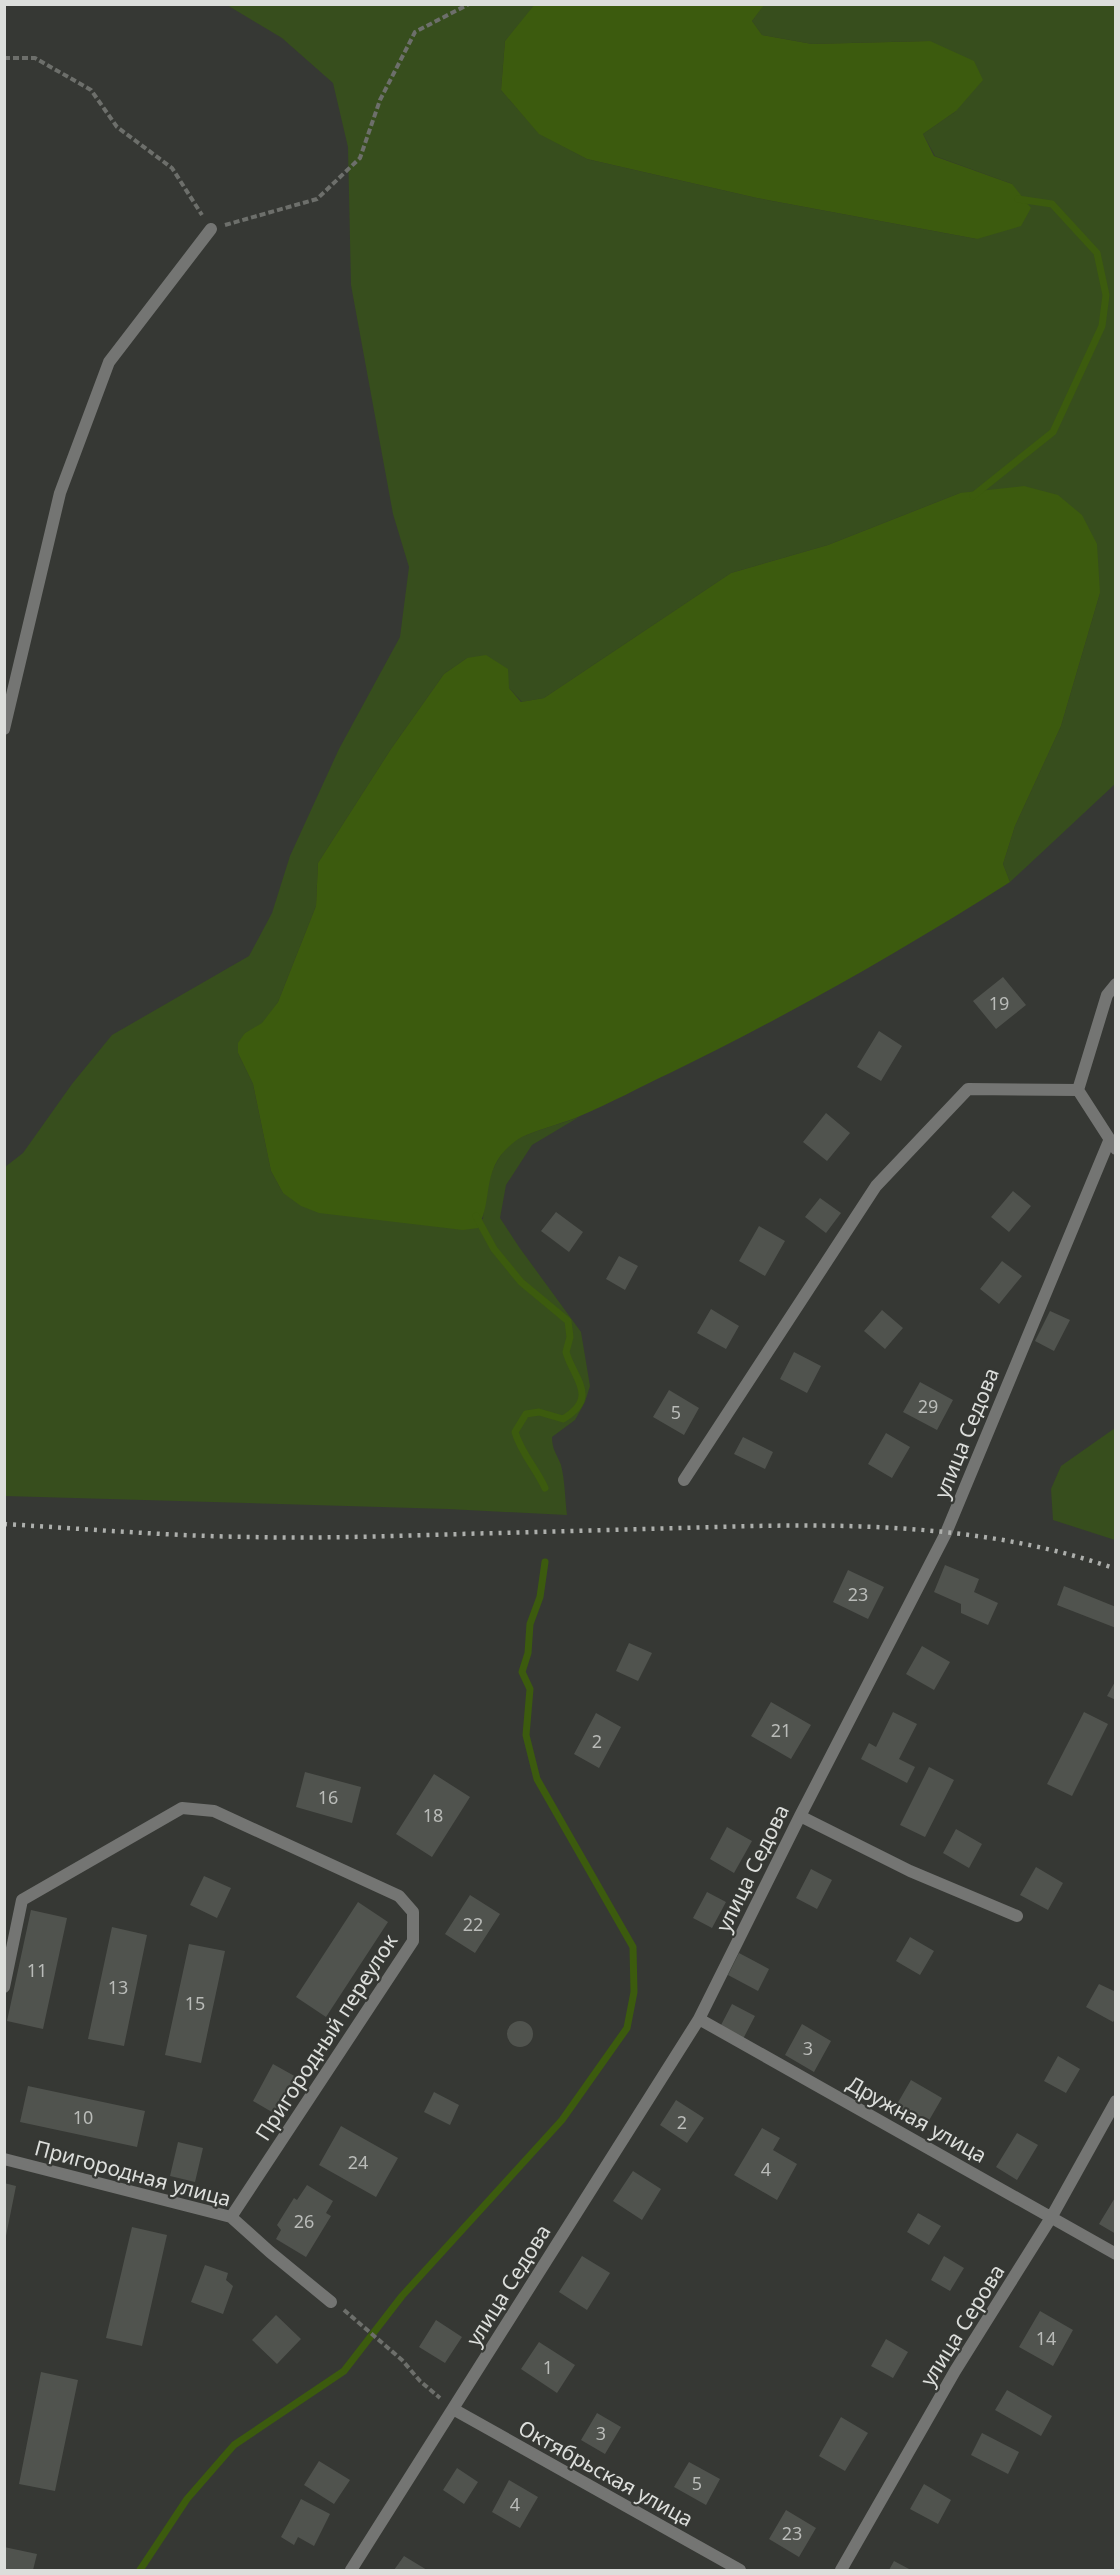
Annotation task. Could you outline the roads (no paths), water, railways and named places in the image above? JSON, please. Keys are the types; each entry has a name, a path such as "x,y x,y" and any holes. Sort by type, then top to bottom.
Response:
{"street":[{"path":"4,729 60,493 109,362 211,230"},
{"path":"1112,1145 1078,1090 1107,995 1116,984"},
{"path":"684,1480 876,1186 968,1089 1078,1090"},
{"name":"улица Седова","path":"351,2571 699,2019 800,1816 946,1533 1112,1145"},
{"name":"Пригородный переулок","path":"4,1987 22,1900 182,1808 214,1811 399,1896 413,1912 413,1941 231,2217"},
{"path":"800,1816 910,1871 1017,1916"},
{"name":"Дружная улица","path":"699,2019 1116,2254"},
{"name":"улица Серова","path":"841,2571 955,2372 1052,2216 1116,2101"},
{"name":"Пригородная улица","path":"4,2159 231,2217 331,2302"},
{"name":"Октябрьская улица","path":"453,2409 740,2571"}],"waterway":[{"path":"973,496 1053,432 1102,326 1106,295 1097,253 1052,204 1018,199"},
{"path":"476,1216 494,1249 521,1282 568,1321 570,1337 566,1352 581,1387 580,1403 563,1419 539,1412 526,1414 515,1432 545,1488"},
{"path":"140,2570 187,2499 234,2445 344,2371 402,2296 562,2120 627,2028 634,1992 633,1947 537,1779 526,1735 530,1689 522,1672 528,1653 530,1624 540,1597 545,1562"}],"railway":[{"path":"4,1524 159,1534 282,1537 374,1537 766,1526 868,1527 969,1535 1019,1543 1068,1554 1116,1569"}]}
